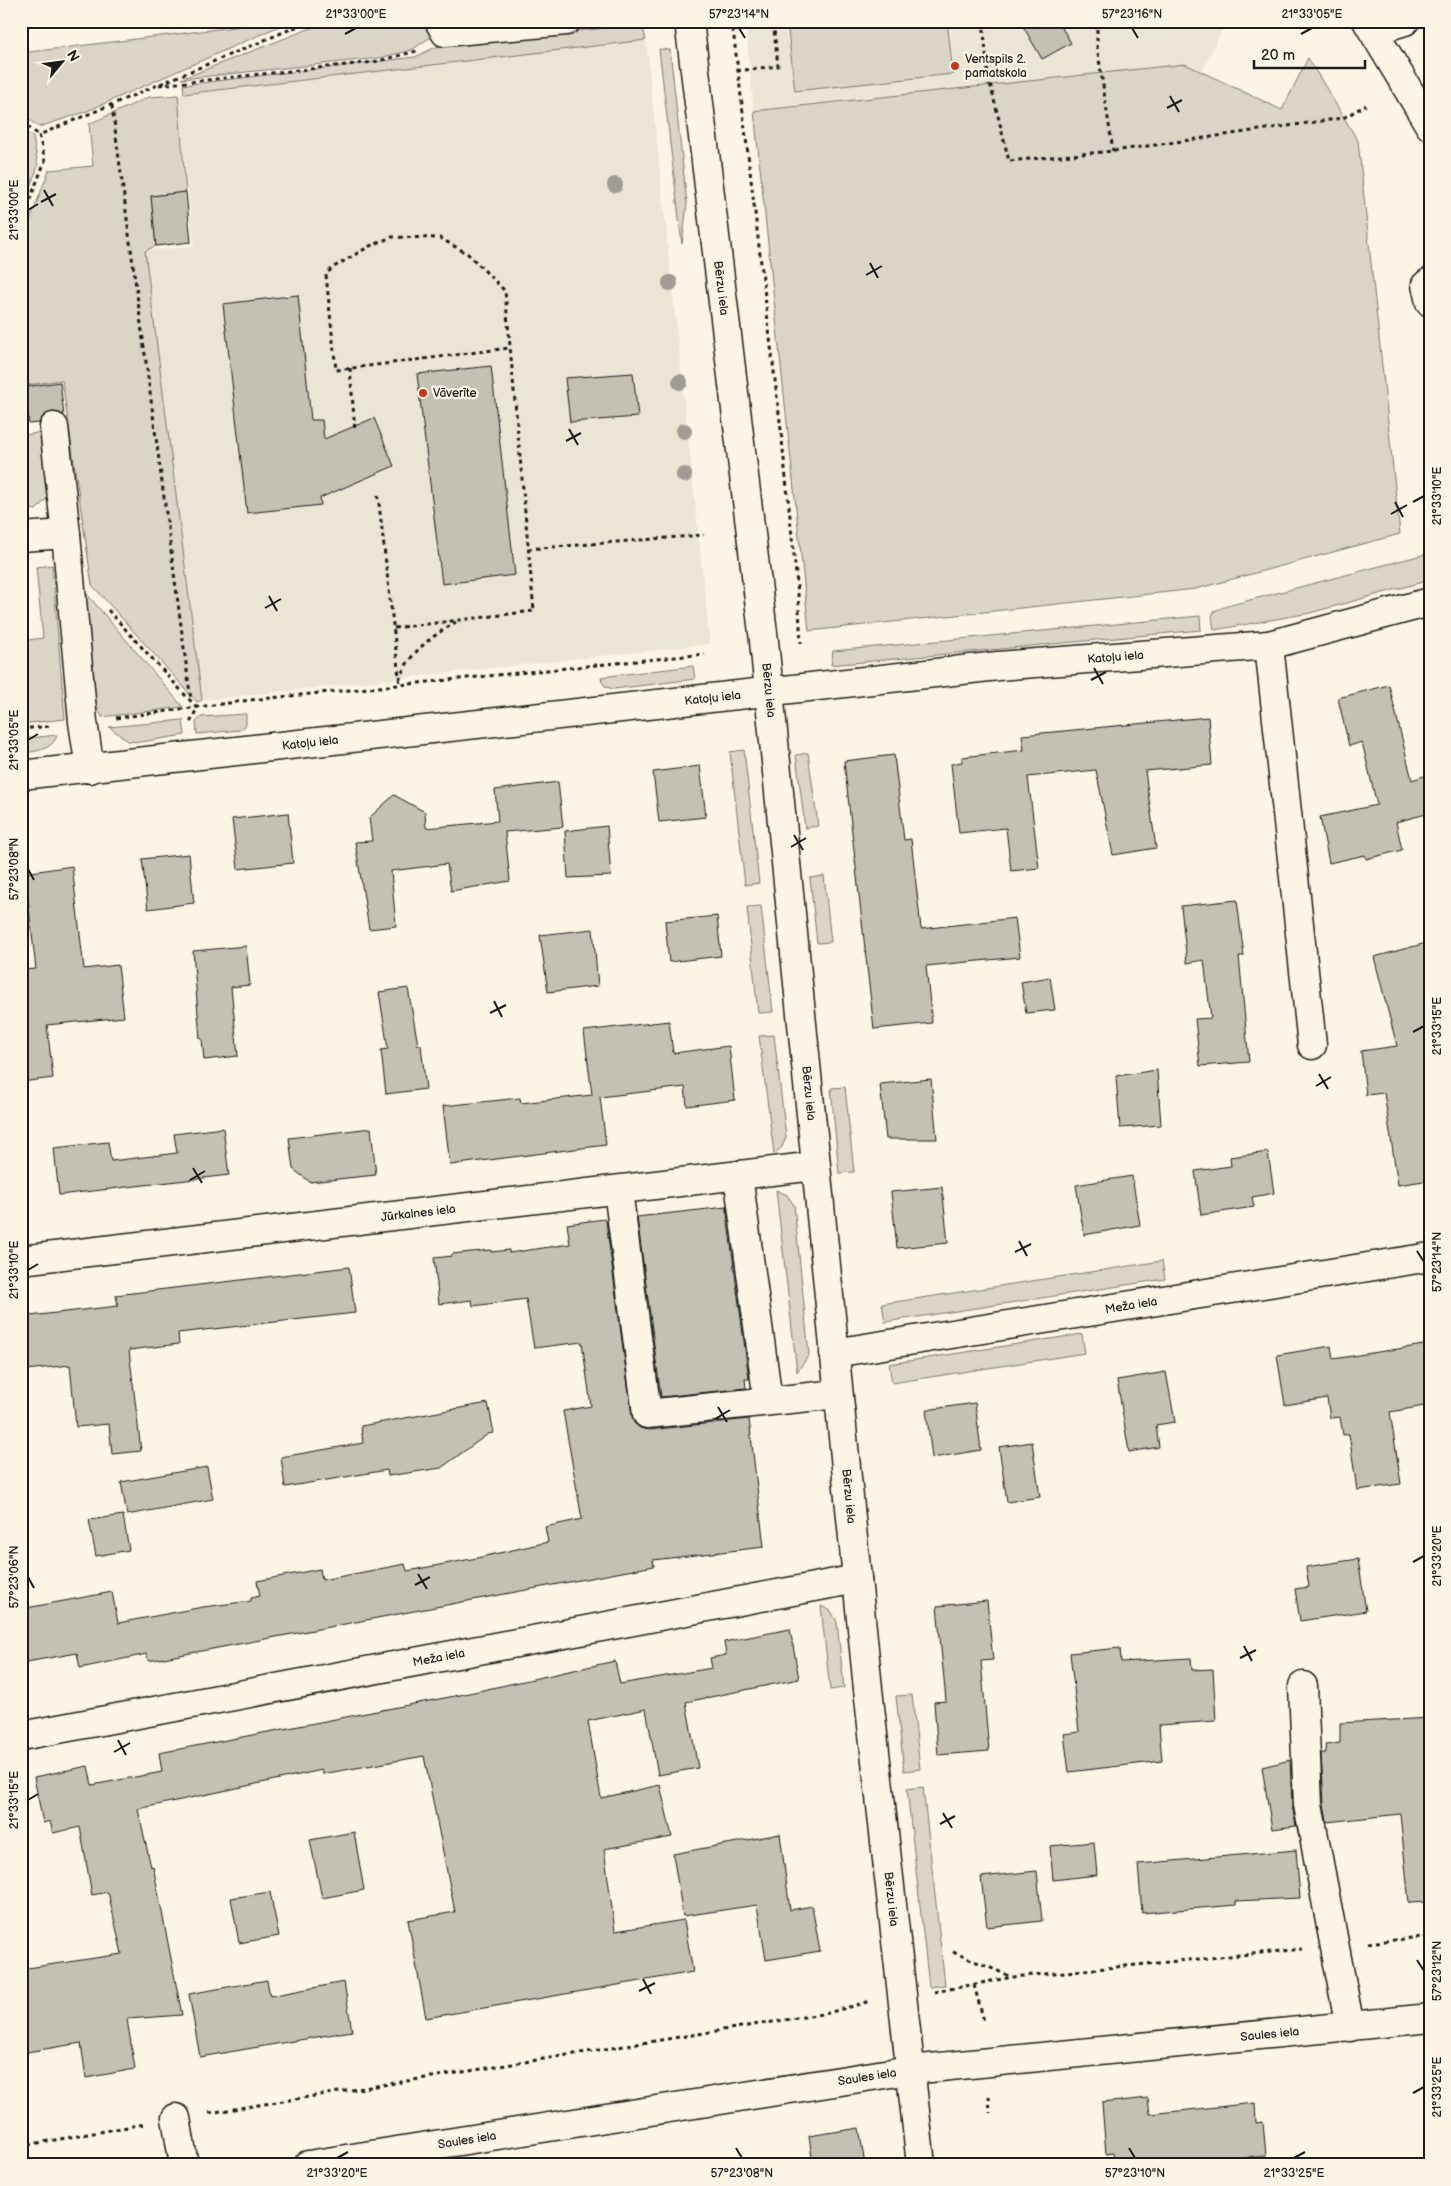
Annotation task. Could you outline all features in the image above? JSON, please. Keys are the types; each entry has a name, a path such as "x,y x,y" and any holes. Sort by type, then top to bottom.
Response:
{"street":[{"path":"442,27 566,21"},
{"name":"Bērzu iela","path":"689,21 769,690 857,1579 901,1997 922,2165"},
{"path":"1405,21 1370,26 1430,126"},
{"path":"1430,282 1426,285 1430,302"},
{"path":"54,427 83,722 90,769"},
{"path":"21,536 66,534"},
{"name":"Katoļu iela","path":"21,776 769,690 998,666 1269,645 1430,602"},
{"path":"1269,645 1312,1045"},
{"name":"Jūrkalnes iela","path":"21,1260 816,1166"},
{"path":"738,1175 768,1401"},
{"path":"618,1190 647,1414 838,1394"},
{"name":"Meža iela","path":"834,1352 1430,1257"},
{"name":"Meža iela","path":"21,1736 857,1579"},
{"path":"1303,1686 1308,1805 1333,1946 1350,2027"},
{"name":"Saules iela","path":"308,2165 910,2070 1430,2018"},
{"path":"176,2118 184,2165"}],"path":[{"path":"39,135 112,106 310,21"},
{"path":"732,21 782,440 798,594 801,643"},
{"path":"738,71 778,66 772,21"},
{"path":"983,21 988,75 1009,161 1113,151 1343,118 1366,104"},
{"path":"1096,21 1096,46 1113,151"},
{"path":"156,86 374,62 415,53 442,27"},
{"path":"112,106 191,701"},
{"path":"21,122 39,135 45,160 21,222"},
{"path":"394,628 534,611 505,291 468,254 440,238 392,238 370,246 332,268 326,275 336,370 510,348"},
{"path":"350,368 355,431"},
{"path":"378,495 400,685"},
{"path":"528,549 704,535"},
{"path":"107,609 197,708"},
{"path":"399,680 405,665 415,652 433,636 458,620"},
{"path":"21,729 251,700 705,654"},
{"path":"187,730 197,708"},
{"path":"21,2146 176,2118 828,2013 862,2002 974,1985 1013,1977 1430,1936"},
{"path":"953,1952 1013,1977"},
{"path":"974,1985 984,2021"}],"shaded area":[{"path":"291,21 85,112 39,127 21,114 21,53"},
{"path":"329,21 422,21 432,36 412,50 379,58 181,79"},
{"name":"Ventspils 2. pamatskola","path":"745,21 1226,21 1202,72 1185,64 754,111"},
{"path":"787,21 947,21 953,74 795,91"},
{"path":"642,24 646,40 184,94 183,85 415,57 438,46"},
{"name":"Vāverīte","path":"646,40 710,644 202,700 145,251 194,246 178,95"},
{"path":"659,49 670,50 687,204 682,244"},
{"path":"1308,58 1358,141 1400,534 1196,589 809,631 754,111 1185,64 1282,110"},
{"path":"178,95 186,192 151,196 156,246 145,251 202,700 197,702 92,585 62,380 21,386 21,244 49,170 93,166 89,124 149,97"},
{"path":"21,129 33,137 38,166 21,210"},
{"path":"41,432 50,495 36,510 21,506 21,436"},
{"path":"1430,553 1430,580 1310,613 1214,630 1212,616 1214,611 1227,606"},
{"path":"52,565 65,719 21,724 21,641 43,638 36,567"},
{"path":"86,593 183,707 102,717 94,699"},
{"path":"1200,616 1201,630 831,665 833,651"},
{"path":"693,666 695,679 614,689 606,687 601,677"},
{"path":"246,714 246,725 240,730 197,734 196,722 201,717"},
{"path":"183,720 185,735 140,742 128,741 109,727"},
{"path":"57,735 52,744 47,747 37,751 21,753 21,739"},
{"path":"744,750 759,883 745,885 730,752"},
{"path":"808,753 818,826 805,828 796,755"},
{"path":"824,876 831,942 817,943 810,878"},
{"path":"761,906 773,1012 758,1013 747,907"},
{"path":"774,1035 786,1137 782,1147 774,1154 759,1036"},
{"path":"845,1087 854,1172 839,1173 831,1088"},
{"path":"776,1190 787,1195 794,1205 809,1355 797,1372"},
{"path":"1162,1261 1165,1279 885,1322 882,1304"},
{"path":"1082,1334 1085,1353 892,1383 889,1364"},
{"path":"821,1606 831,1611 837,1622 844,1688 830,1690"},
{"path":"912,1695 920,1769 904,1771 896,1696"},
{"path":"923,1787 945,1985 929,1987 907,1789"}],"building":[{"path":"1020,21 1058,21 1071,43 1042,59"},
{"path":"186,192 191,242 156,246 151,196"},
{"path":"298,295 311,420 322,420 324,439 374,418 394,466 320,498 321,505 247,513 223,304"},
{"path":"491,366 515,575 442,584 417,374"},
{"path":"633,373 638,417 570,422 565,378"},
{"path":"60,382 64,415 52,412 44,415 39,423 29,424 25,387"},
{"path":"1389,685 1412,780 1430,774 1430,813 1396,822 1402,850 1366,859 1365,855 1329,863 1320,817 1377,805 1362,742 1349,746 1338,698"},
{"path":"1208,717 1212,765 1145,771 1156,848 1113,855 1096,770 1028,777 1039,868 1011,871 1006,828 959,833 951,764 962,762 962,757 1024,750 1022,735"},
{"path":"894,755 904,840 911,839 921,929 1015,918 1020,957 926,966 932,1023 874,1029 844,761"},
{"path":"700,766 706,817 659,822 653,772"},
{"path":"558,782 563,827 505,832 510,881 451,891 447,864 391,871 396,926 369,929 355,842 372,841 369,818 394,795 425,812 426,828 498,821 495,790"},
{"path":"288,813 293,863 238,869 232,819"},
{"path":"607,826 611,876 568,878 565,831"},
{"path":"189,854 194,903 148,909 142,859"},
{"path":"72,866 84,969 118,965 124,1017 47,1025 53,1078 21,1082 21,970 36,969 25,873"},
{"path":"1237,900 1244,956 1239,956 1249,1062 1200,1066 1195,1019 1211,1018 1204,960 1187,963 1181,906"},
{"path":"717,916 721,956 669,962 665,921"},
{"path":"593,929 598,986 548,992 540,935"},
{"path":"1430,942 1430,1180 1398,1185 1384,1093 1366,1095 1361,1051 1397,1046 1374,957"},
{"path":"246,946 250,985 231,987 238,1056 204,1060 202,1039 200,1039 193,951"},
{"path":"1050,977 1055,1010 1026,1013 1021,982"},
{"path":"408,988 418,1045 421,1045 426,1089 386,1094 381,1050 388,1049 379,992"},
{"path":"669,1021 673,1053 729,1046 735,1100 687,1106 685,1087 600,1097 606,1145 450,1165 443,1106 520,1098 521,1103 592,1095 584,1031"},
{"path":"1157,1070 1161,1125 1120,1128 1116,1076"},
{"path":"931,1079 937,1139 886,1139 880,1084"},
{"path":"223,1128 229,1175 59,1195 54,1148 108,1142 111,1161 177,1153 174,1134"},
{"path":"371,1128 376,1175 310,1182 293,1169 289,1138"},
{"path":"1268,1152 1274,1193 1252,1197 1254,1207 1201,1215 1195,1171 1231,1166 1230,1157"},
{"path":"1132,1176 1140,1225 1084,1235 1076,1185"},
{"path":"942,1187 948,1243 897,1248 891,1192"},
{"path":"726,1207 749,1379 745,1379 746,1388 661,1397 637,1217"},
{"path":"604,1219 606,1221 634,1423 640,1428 649,1430 749,1419 764,1547 653,1560 654,1566 148,1661 147,1654 80,1668 77,1653 21,1663 21,1609 112,1592 118,1623 203,1607 251,1601 251,1598 260,1596 257,1581 320,1569 322,1580 405,1564 407,1571 477,1558 548,1542 545,1527 582,1519 563,1411 591,1406 582,1342 534,1348 526,1299 473,1306 472,1300 439,1304 434,1258 491,1250 491,1252 509,1250 509,1253 570,1244 567,1224"},
{"path":"349,1267 355,1313 178,1333 179,1344 129,1350 141,1451 112,1454 109,1424 76,1427 70,1365 26,1370 21,1339 21,1317 118,1306 116,1295"},
{"path":"1430,1344 1430,1405 1390,1412 1401,1484 1357,1490 1349,1434 1343,1435 1340,1417 1330,1418 1327,1398 1285,1405 1277,1355 1331,1346 1333,1359"},
{"path":"1166,1372 1175,1422 1156,1425 1159,1447 1129,1452 1117,1380"},
{"path":"488,1403 494,1433 488,1434 441,1468 388,1476 387,1470 285,1487 281,1457 363,1443 361,1426"},
{"path":"975,1403 981,1450 932,1458 926,1410"},
{"path":"1032,1442 1040,1497 1007,1502 999,1447"},
{"path":"207,1467 213,1499 127,1515 121,1482"},
{"path":"123,1515 129,1550 96,1556 89,1520"},
{"path":"1358,1559 1366,1611 1300,1621 1295,1589 1309,1587 1306,1567"},
{"path":"987,1601 993,1660 981,1661 989,1751 938,1755 934,1702 946,1701 937,1606"},
{"path":"790,1629 799,1679 686,1702 698,1768 658,1775 646,1709 588,1721 601,1798 660,1785 672,1837 604,1849 615,1931 684,1920 693,1972 426,2018 408,1920 455,1912 424,1756 322,1774 322,1770 138,1809 151,1867 153,1866 182,2015 127,2019 135,2069 86,2078 81,2043 27,2052 21,2015 21,1969 122,1954 108,1892 92,1895 80,1827 53,1833 50,1821 43,1823 34,1777 88,1766 92,1785 162,1772 159,1753 460,1695 615,1661 620,1684 712,1668 710,1658 726,1655 724,1642"},
{"path":"1120,1648 1121,1662 1191,1658 1192,1670 1213,1669 1216,1721 1159,1725 1162,1761 1069,1772 1064,1734 1079,1732 1070,1653"},
{"path":"1430,1718 1430,1902 1409,1903 1400,1814 1327,1822 1321,1753 1326,1753 1325,1745 1340,1743 1340,1723"},
{"path":"1290,1760 1292,1806 1296,1826 1272,1829 1262,1767"},
{"path":"354,1832 364,1890 322,1898 310,1840"},
{"path":"780,1834 790,1910 812,1906 820,1951 766,1960 757,1905 683,1916 673,1854"},
{"path":"1094,1842 1097,1875 1053,1880 1050,1846"},
{"path":"1296,1850 1300,1898 1236,1901 1236,1905 1142,1913 1138,1864"},
{"path":"1037,1871 1042,1921 987,1927 981,1877"},
{"path":"270,1892 279,1936 239,1943 231,1898"},
{"path":"267,1980 270,1996 344,1982 352,2031 200,2057 189,1994"},
{"path":"1148,2098 1150,2114 1255,2103 1256,2123 1263,2122 1266,2156 1176,2165 1114,2165 1113,2153 1106,2154 1102,2103"},
{"path":"859,2128 865,2165 813,2165 809,2136"}],"place":[{"name":"Ventspils 2. pamatskola","path":"955,66"},
{"name":"Vāverīte","path":"423,393"}]}
